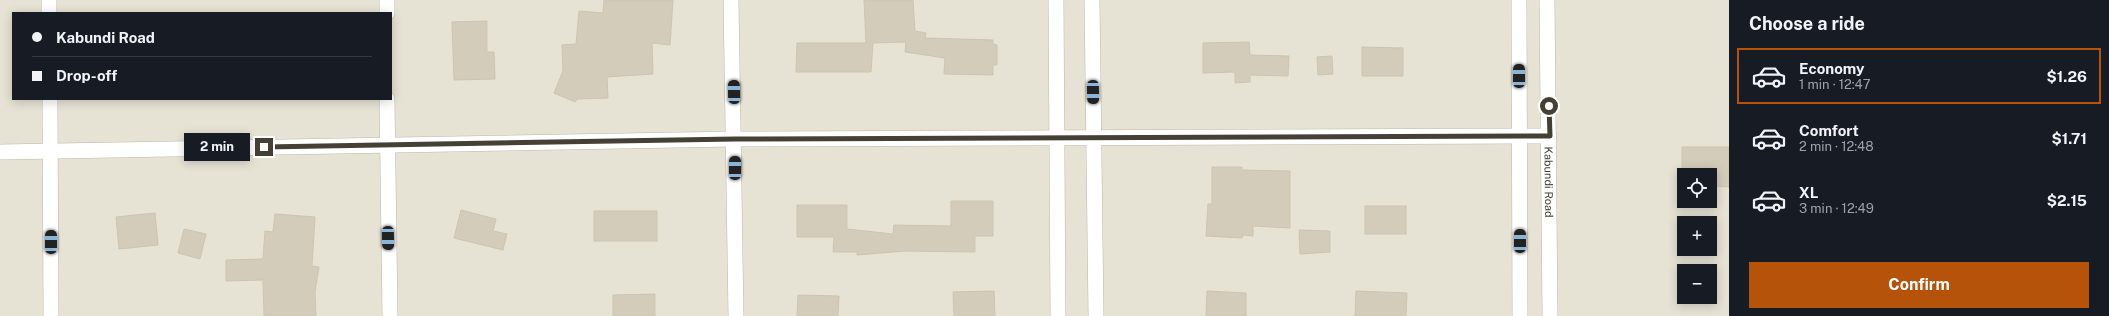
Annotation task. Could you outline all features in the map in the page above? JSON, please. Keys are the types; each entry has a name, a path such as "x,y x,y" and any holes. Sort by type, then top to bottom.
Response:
{"street":[{"path":"49,0 49,12"},
{"path":"387,0 387,12"},
{"path":"731,0 735,139 736,316"},
{"path":"1056,0 1058,316"},
{"path":"1092,0 1096,316"},
{"path":"1519,0 1520,316"},
{"name":"Kabundi Road","path":"1547,0 1550,136 1550,316"},
{"path":"50,100 51,316"},
{"path":"387,100 386,144 390,316"},
{"path":"0,152 735,139 1550,136"}],"shaded area":[{"path":"0,0 1729,0 1729,316 0,316"}],"building":[{"path":"604,0 673,0 670,45 652,43 653,74 607,77 608,98 577,99 575,102 554,93 563,71 562,45 576,44 579,11 603,13"},
{"path":"864,0 913,0 915,31 926,33 925,38 993,40 993,44 997,45 997,65 993,65 993,75 944,74 945,58 905,52 906,42 873,43 871,72 796,72 797,43 866,43"},
{"path":"487,21 487,52 494,52 495,79 454,80 452,22"},
{"path":"1249,42 1250,55 1289,56 1288,76 1250,75 1250,82 1235,83 1235,72 1203,73 1203,43"},
{"path":"1362,47 1403,48 1403,76 1362,76"},
{"path":"1332,56 1333,74 1318,75 1317,57"},
{"path":"1682,147 1729,147 1729,187 1717,186 1717,168 1682,168"},
{"path":"1212,167 1242,167 1242,170 1290,171 1290,228 1253,226 1253,236 1243,235 1242,238 1206,236 1208,204 1212,204"},
{"path":"951,201 993,201 993,236 975,236 975,252 905,251 857,255 857,252 833,252 834,237 797,237 797,205 847,205 847,229 893,234 894,225 951,226"},
{"path":"1365,206 1406,206 1406,234 1365,234"},
{"path":"461,210 496,219 493,231 507,234 503,250 454,238"},
{"path":"594,211 657,211 657,241 594,241"},
{"path":"155,213 158,245 119,249 116,217"},
{"path":"275,214 315,217 312,266 319,267 315,292 316,316 264,316 263,280 226,281 226,260 263,259 265,231 273,232"},
{"path":"184,229 206,234 200,259 178,253"},
{"path":"1299,230 1330,231 1330,252 1300,254"},
{"path":"994,291 995,316 954,316 953,292"},
{"path":"1207,291 1246,293 1246,316 1206,316"},
{"path":"1356,291 1407,293 1406,316 1355,316"},
{"path":"655,294 655,316 613,316 613,295"},
{"path":"798,295 839,296 838,316 797,316"}],"route":[{"path":"264,147 735,139 1550,136 1549,106"}]}
